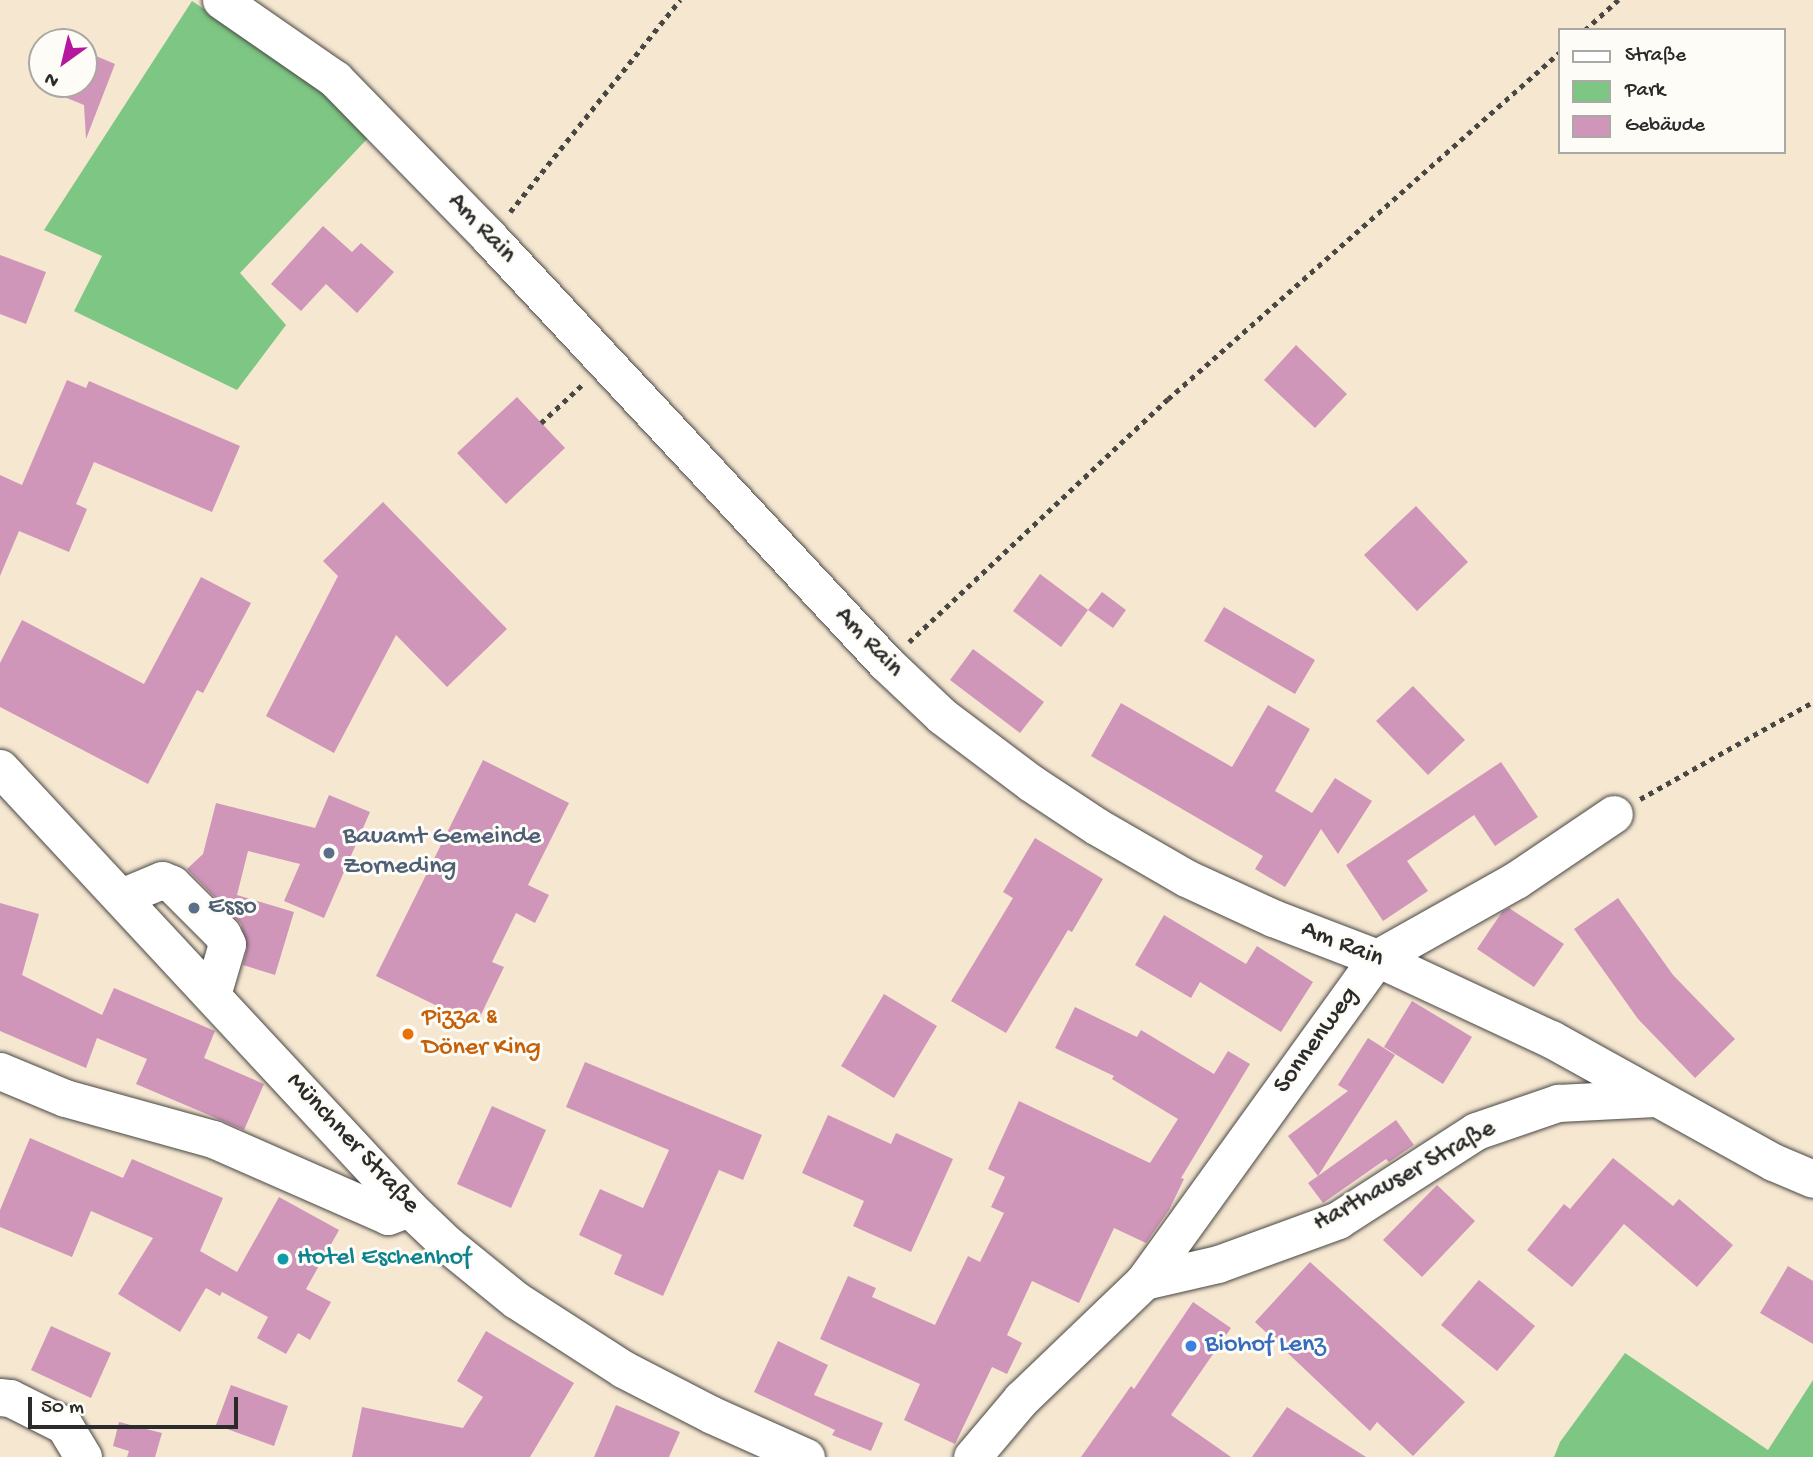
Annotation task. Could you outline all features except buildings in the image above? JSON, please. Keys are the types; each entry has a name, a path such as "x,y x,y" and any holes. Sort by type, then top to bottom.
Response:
{"street":[{"name":"Am Rain","path":"221,0 335,79 489,237 886,663 942,716 1074,811 1186,878 1273,918 1377,958 1551,1040 1654,1098"},
{"name":"Münchner Straße","path":"0,768 409,1208 487,1277 589,1348 673,1396 806,1457"},
{"name":"Sonnenweg","path":"1144,1281 1377,958 1516,880 1614,814"},
{"path":"121,897 162,880 172,884 222,934 227,944 212,995"},
{"path":"0,1071 65,1098 213,1139 388,1216 409,1208"},
{"path":"1654,1098 1773,1162 1813,1179"},
{"name":"Harthauser Straße","path":"1144,1281 1218,1264 1338,1220 1476,1131 1558,1103 1654,1098"},
{"path":"972,1457 1021,1399 1144,1281"},
{"path":"0,1397 10,1398 64,1425 83,1457"}],"path":[{"path":"489,237 680,0"},
{"path":"1587,28 1618,0"},
{"path":"911,640 1168,399 1558,54"},
{"path":"541,423 586,381"},
{"path":"1614,814 1813,702"}],"green space":[{"path":"192,1 313,81 369,137 240,273 286,325 237,390 74,311 102,256 44,230"},
{"path":"1625,1353 1768,1450 1813,1380 1813,1457 1554,1457 1560,1442"}],"place":[{"name":"Bauamt Gemeinde Zorneding","path":"329,853"},
{"name":"Esso","path":"194,908"},
{"name":"Pizza & Döner King","path":"408,1034"},
{"name":"Hotel Eschenhof","path":"283,1259"},
{"name":"Biohof Lenz","path":"1191,1346"}]}
